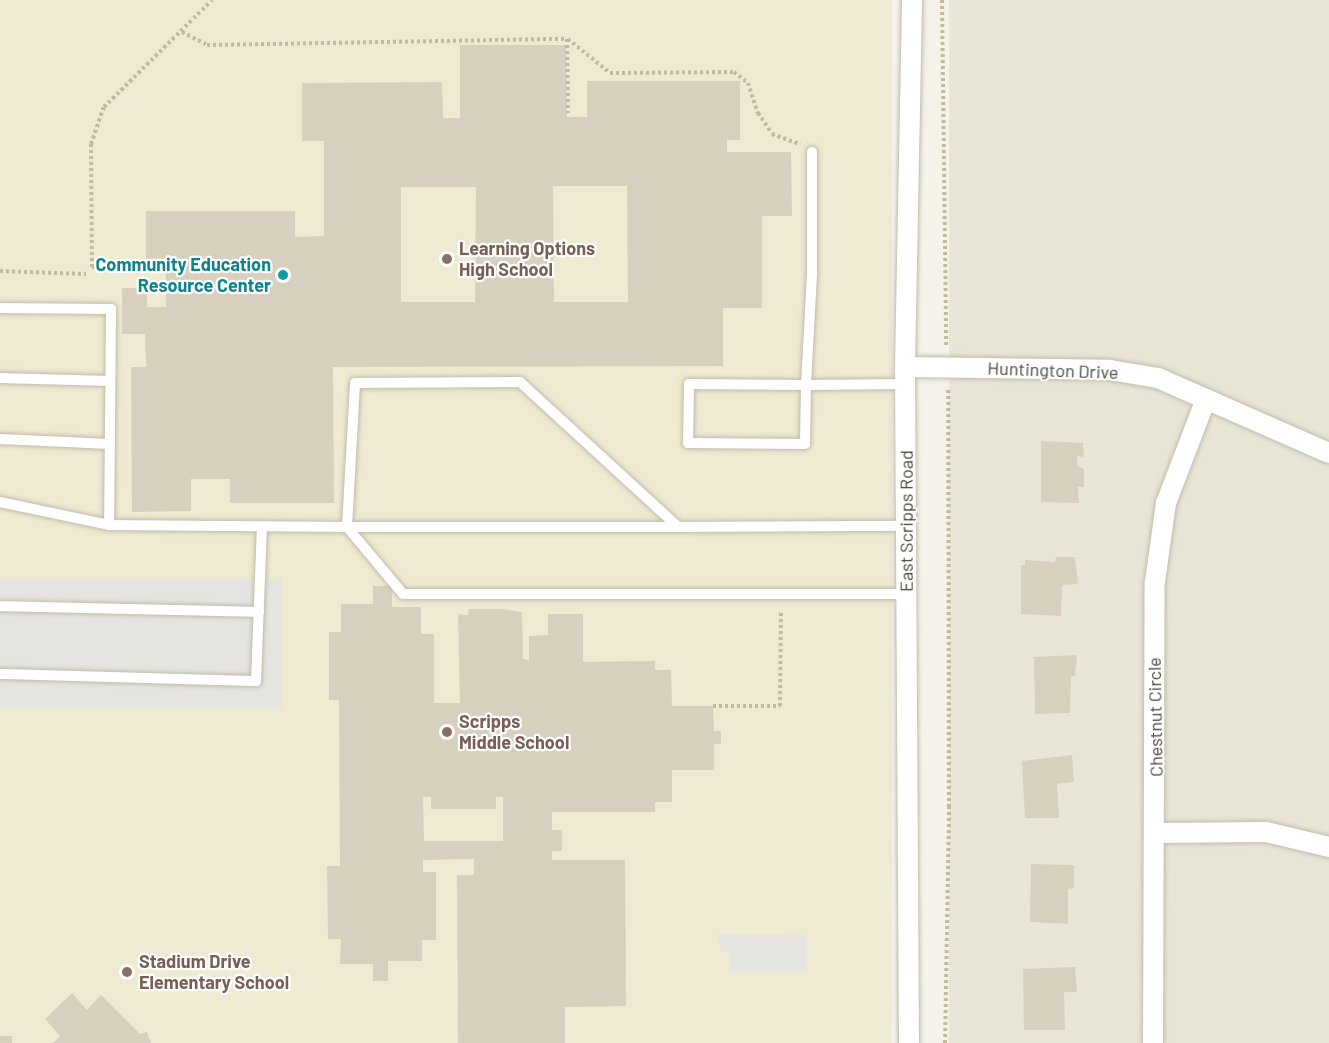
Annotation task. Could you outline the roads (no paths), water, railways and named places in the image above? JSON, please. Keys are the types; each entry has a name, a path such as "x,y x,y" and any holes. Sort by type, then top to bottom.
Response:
{"street":[{"name":"East Scripps Road","path":"909,1043 905,376 912,0"},
{"name":"Huntington Drive","path":"905,376 948,368 1110,370 1158,378 1329,453"},
{"name":"Chestnut Circle","path":"1154,1043 1156,833 1154,624 1158,551 1175,471 1206,399"},
{"path":"1156,833 1266,832 1329,847"}],"lane":[{"path":"812,152 812,273 806,385 805,444 688,443 689,384 806,385 905,376"},
{"path":"0,308 111,309 109,525"},
{"path":"0,378 110,381"},
{"path":"678,527 520,382 355,383 347,527 403,594 906,594"},
{"path":"0,439 110,444"},
{"path":"0,502 109,525 262,528 905,526"},
{"path":"0,674 256,681 262,528"},
{"path":"0,606 259,612"}],"place":[{"name":"Learning Options High School","path":"447,259"},
{"name":"Community Education Resource Center","path":"283,275"},
{"name":"Scripps Middle School","path":"447,732"},
{"name":"Stadium Drive Elementary School","path":"127,972"}]}
